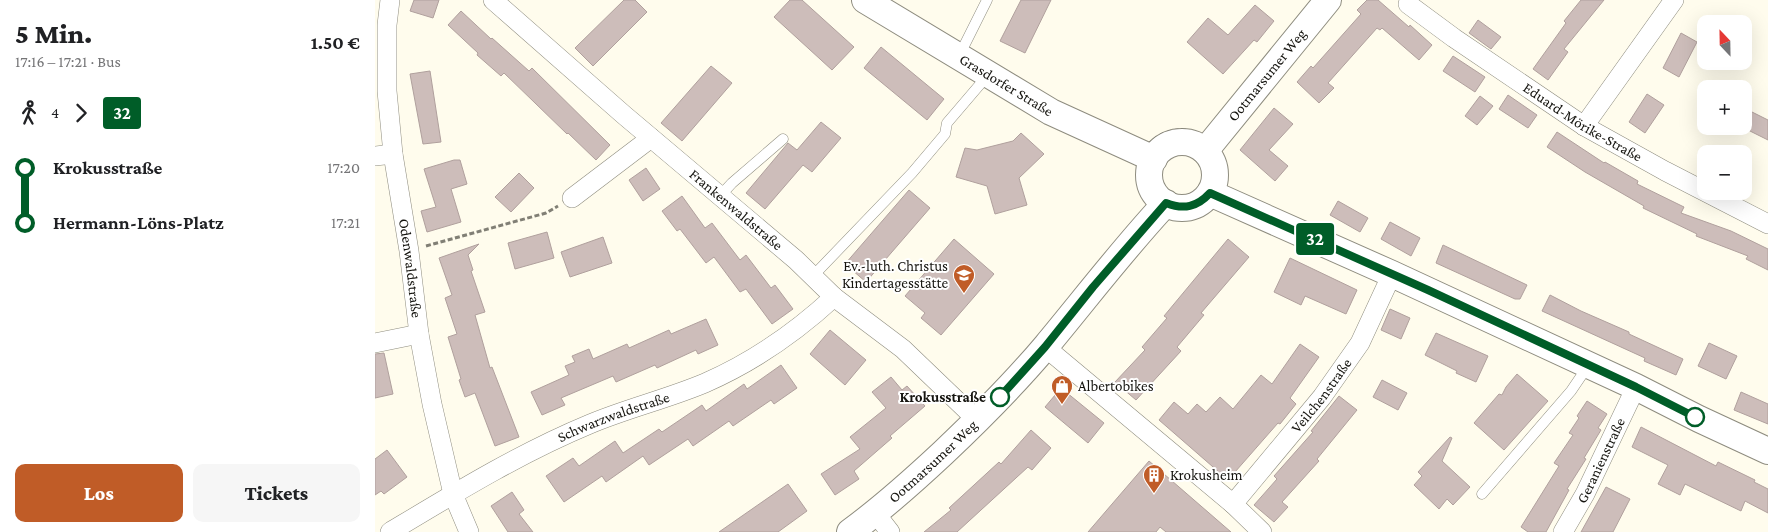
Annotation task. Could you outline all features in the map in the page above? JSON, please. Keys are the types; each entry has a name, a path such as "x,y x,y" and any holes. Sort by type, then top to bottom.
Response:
{"street":[{"name":"Odenwaldstraße","path":"390,0 387,25 387,91 384,155 409,251 419,334 453,494 469,532"},
{"name":"Frankenwaldstraße","path":"493,0 651,138 796,260 833,297 903,349 977,420"},
{"name":"Grasdorfer Straße","path":"866,0 1051,112 1148,157"},
{"name":"Ootmarsumer Weg","path":"1208,147 1328,0"},
{"path":"1583,126 1674,0"},
{"name":"Eduard-Mörike-Straße","path":"1409,4 1454,38 1583,126 1768,224"},
{"path":"572,198 651,138"},
{"path":"1214,195 1214,167 1208,147 1183,142 1171,144 1148,157 1151,184 1163,207 1185,208 1214,195 1392,274 1589,365 1768,451"},
{"name":"Ootmarsumer Weg","path":"850,532 883,523 1045,347 1093,287 1163,207"},
{"name":"Veilchenstraße","path":"1233,504 1322,397 1360,342 1392,274"},
{"name":"Schwarzwaldstraße","path":"390,532 453,494 530,452 592,423 697,386 765,352 794,332 833,297"},
{"path":"375,343 419,334"},
{"path":"1045,347 1233,504 1262,532"},
{"name":"Geranienstraße","path":"1563,532 1585,494 1636,387"}],"lane":[{"path":"959,56 987,0"},
{"path":"813,276 912,173 945,134 947,123 989,74"},
{"path":"720,196 732,183 783,139"},
{"path":"1482,494 1571,391 1589,365"}],"path":[{"path":"1181,130 1203,136 1208,147 1220,155 1224,165 1223,181 1204,210 1189,216 1174,216 1163,207 1145,198 1138,181 1139,163 1148,157 1149,144 1169,132 1181,130"},
{"path":"409,251 546,213 572,198"}],"building":[{"path":"414,0 439,0 433,18 410,11"},
{"path":"624,0 635,0 647,12 593,66 575,48"},
{"path":"790,0 802,0 854,47 832,70 774,17"},
{"path":"1021,0 1051,0 1025,53 1000,41"},
{"path":"1367,0 1378,0 1432,45 1419,60 1382,28 1380,30 1377,28 1328,83 1334,88 1319,103 1297,82 1311,66 1313,68 1361,14 1357,10"},
{"path":"1581,0 1604,0 1564,49 1568,52 1548,80 1533,69 1566,23 1564,21"},
{"path":"1255,5 1274,21 1257,42 1254,40 1223,74 1187,42 1208,18 1228,35"},
{"path":"461,11 529,71 532,68 610,145 596,160 504,73 501,76 477,55 478,53 448,25"},
{"path":"1478,20 1501,37 1491,49 1469,33"},
{"path":"1681,33 1697,42 1679,77 1663,68"},
{"path":"881,47 944,99 927,120 864,68"},
{"path":"1453,56 1485,77 1475,92 1443,71"},
{"path":"711,66 732,83 682,141 661,123"},
{"path":"430,71 441,142 423,144 410,74"},
{"path":"1647,94 1664,105 1645,133 1629,122"},
{"path":"1508,95 1537,115 1528,128 1499,109"},
{"path":"1480,96 1493,106 1477,125 1465,116"},
{"path":"1274,108 1293,124 1269,150 1288,166 1275,181 1240,150"},
{"path":"1752,112 1768,120 1768,140 1752,132"},
{"path":"821,122 841,138 812,172 803,165 765,209 746,193 788,143 797,150"},
{"path":"1557,132 1604,163 1638,181 1637,184 1684,207 1681,213 1731,231 1768,249 1768,270 1746,259 1748,256 1696,236 1697,234 1643,208 1644,206 1585,172 1547,147"},
{"path":"1021,133 1044,154 1019,178 1027,205 995,214 987,186 956,177 965,148 977,150 1013,141"},
{"path":"460,160 467,184 451,189 461,222 427,232 421,211 436,207 424,169"},
{"path":"646,168 660,189 643,201 629,180"},
{"path":"519,173 534,188 511,212 495,197"},
{"path":"909,190 930,208 866,282 845,264"},
{"path":"682,196 705,228 712,223 740,260 746,255 771,288 775,285 793,309 772,324 746,289 740,292 714,257 706,263 680,229 677,231 662,211"},
{"path":"1338,201 1368,218 1360,232 1330,215"},
{"path":"1390,222 1420,238 1411,256 1381,239"},
{"path":"547,232 554,258 515,269 508,243"},
{"path":"603,237 612,263 570,277 561,252"},
{"path":"954,239 994,274 941,335 921,318 925,313 905,296"},
{"path":"1228,239 1249,257 1201,313 1204,315 1177,347 1181,351 1136,400 1115,382 1145,350 1142,347 1167,318 1164,316"},
{"path":"479,244 468,255 473,270 471,271 485,312 475,315 490,368 492,367 519,437 495,446 475,393 465,397 459,380 461,379 448,337 457,334 445,298 452,295 439,258"},
{"path":"1443,245 1527,285 1520,299 1515,299 1436,263"},
{"path":"1290,258 1357,290 1346,314 1305,296 1301,305 1274,292"},
{"path":"1550,295 1683,359 1676,375 1644,361 1645,358 1542,311"},
{"path":"1390,309 1410,318 1401,339 1381,330"},
{"path":"706,319 718,345 698,354 696,350 657,368 655,365 616,382 613,376 561,398 565,405 542,415 531,392 569,375 565,366 575,362 572,356 589,349 593,359 627,344 629,348 669,330 671,334"},
{"path":"830,330 866,360 845,385 810,354"},
{"path":"1436,333 1488,356 1476,382 1425,355"},
{"path":"1709,343 1737,356 1726,379 1698,366"},
{"path":"1300,344 1319,357 1290,398 1296,404 1228,480 1159,420 1174,402 1188,414 1197,404 1206,412 1220,397 1233,409 1261,375 1272,384"},
{"path":"384,353 393,394 375,398 375,354"},
{"path":"781,365 797,388 774,404 771,400 733,426 729,421 693,446 688,439 649,465 643,456 606,482 602,476 564,502 546,476 573,458 579,466 615,441 623,453 659,429 662,432 702,405 706,411 744,384 747,389"},
{"path":"1517,374 1548,401 1504,450 1474,423 1499,394 1502,395"},
{"path":"891,377 902,390 907,386 925,406 890,436 892,438 854,471 859,479 835,495 821,474 860,449 850,437 886,408 872,392"},
{"path":"1382,380 1407,393 1398,410 1373,397"},
{"path":"1061,388 1104,423 1088,443 1045,407"},
{"path":"1741,392 1768,404 1768,424 1734,410"},
{"path":"1339,396 1357,410 1317,459 1319,461 1282,502 1288,507 1274,522 1254,505 1277,479 1274,476 1313,432 1311,431"},
{"path":"1587,401 1607,414 1598,428 1601,430 1567,489 1569,490 1546,532 1528,532 1521,527 1559,466 1554,463 1573,435 1569,433"},
{"path":"1641,427 1716,466 1718,462 1755,480 1754,482 1768,489 1768,513 1745,501 1741,511 1685,484 1680,495 1658,484 1668,465 1632,447"},
{"path":"1031,430 1051,448 1032,470 1028,467 957,532 924,532 951,510 949,508 999,462 1001,464"},
{"path":"1450,437 1452,438 1442,461 1470,487 1453,505 1447,499 1439,509 1414,485 1422,476 1418,472"},
{"path":"387,450 407,477 384,494 381,491 375,495 375,459"},
{"name":"Krokusheim","path":"1149,461 1231,532 1166,532 1160,527 1156,532 1088,532"},
{"path":"788,484 807,511 778,532 719,532"},
{"path":"1606,487 1630,499 1613,532 1581,532"},
{"path":"512,492 524,510 519,514 533,532 508,532 491,506"}],"bus line":[{"name":"32","path":"1000,397 1045,347 1093,287 1166,203 1175,207 1185,208 1195,205 1210,193 1428,290 1636,387 1695,417"}],"place":[{"name":"Ev.-luth. Christus Kindertagesstätte","path":"964,294"},
{"name":"Krokusstraße","path":"1000,397"},
{"name":"Albertobikes","path":"1062,405"},
{"name":"Krokusheim","path":"1154,494"}]}
